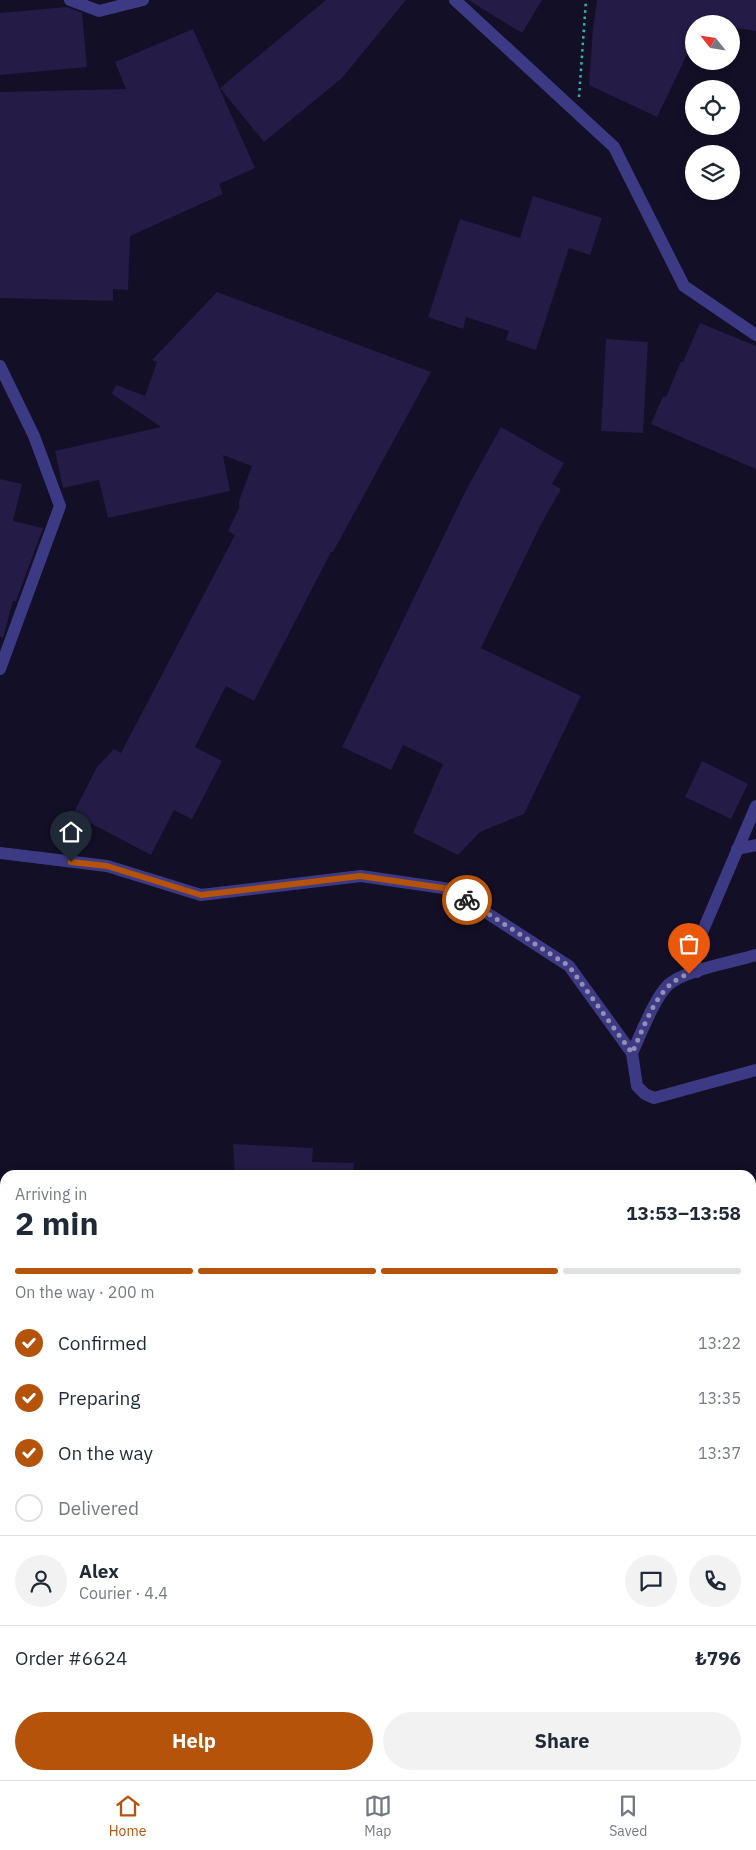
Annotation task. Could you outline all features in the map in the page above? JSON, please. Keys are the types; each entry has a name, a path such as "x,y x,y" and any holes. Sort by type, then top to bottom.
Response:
{"street":[{"path":"70,0 99,10 143,0"},
{"path":"455,0 614,147 684,286 756,335"},
{"path":"0,366 34,436 60,506 0,669"},
{"path":"697,972 695,959 698,942 756,806"},
{"path":"737,848 756,845"},
{"path":"0,852 107,866 201,895 360,876 450,889 569,966 632,1053 637,1086 645,1094 654,1098 756,1070"},
{"path":"632,1053 664,989 676,979 756,956"}],"path":[{"path":"578,113 586,0"}],"building":[{"path":"326,0 406,0 342,78 264,142 220,88"},
{"path":"468,0 542,0 522,33"},
{"path":"597,0 756,0 756,31 740,28 740,15 685,15 685,59 657,117 589,85"},
{"path":"67,7 82,13 87,67 0,75 0,13"},
{"path":"193,29 255,168 219,184 223,194 130,236 128,290 113,289 113,301 0,298 0,92 126,89 115,62"},
{"path":"533,196 602,218 590,255 569,248 536,350 506,340 509,331 466,317 463,329 428,317 460,219 520,238"},
{"path":"217,292 431,372 333,552 331,552 254,701 226,686 195,747 222,761 192,819 174,810 151,855 73,814 97,767 114,749 121,753 235,535 228,531 240,506 239,501 252,466 223,455 230,491 108,518 99,480 63,488 55,451 161,427 112,394 116,385 145,396 157,362 152,360"},
{"path":"700,323 756,346 756,469 651,424 663,396 666,397 681,361 683,362"},
{"path":"606,339 648,342 643,433 601,431"},
{"path":"501,427 564,463 552,484 561,489 541,524 481,648 581,696 524,814 480,832 458,855 413,833 443,764 403,745 391,770 342,747 465,492"},
{"path":"0,479 22,484 13,521 43,528 16,601 13,601 3,638 0,637"},
{"path":"702,761 748,784 731,819 685,797"},
{"path":"233,1144 313,1148 312,1162 354,1163 353,1170 235,1170"}],"way so far":[{"path":"467,900 569,966 632,1053 664,989 676,979 689,974"}],"route":[{"path":"71,862 107,866 201,895 360,876 450,889 467,900"}]}
